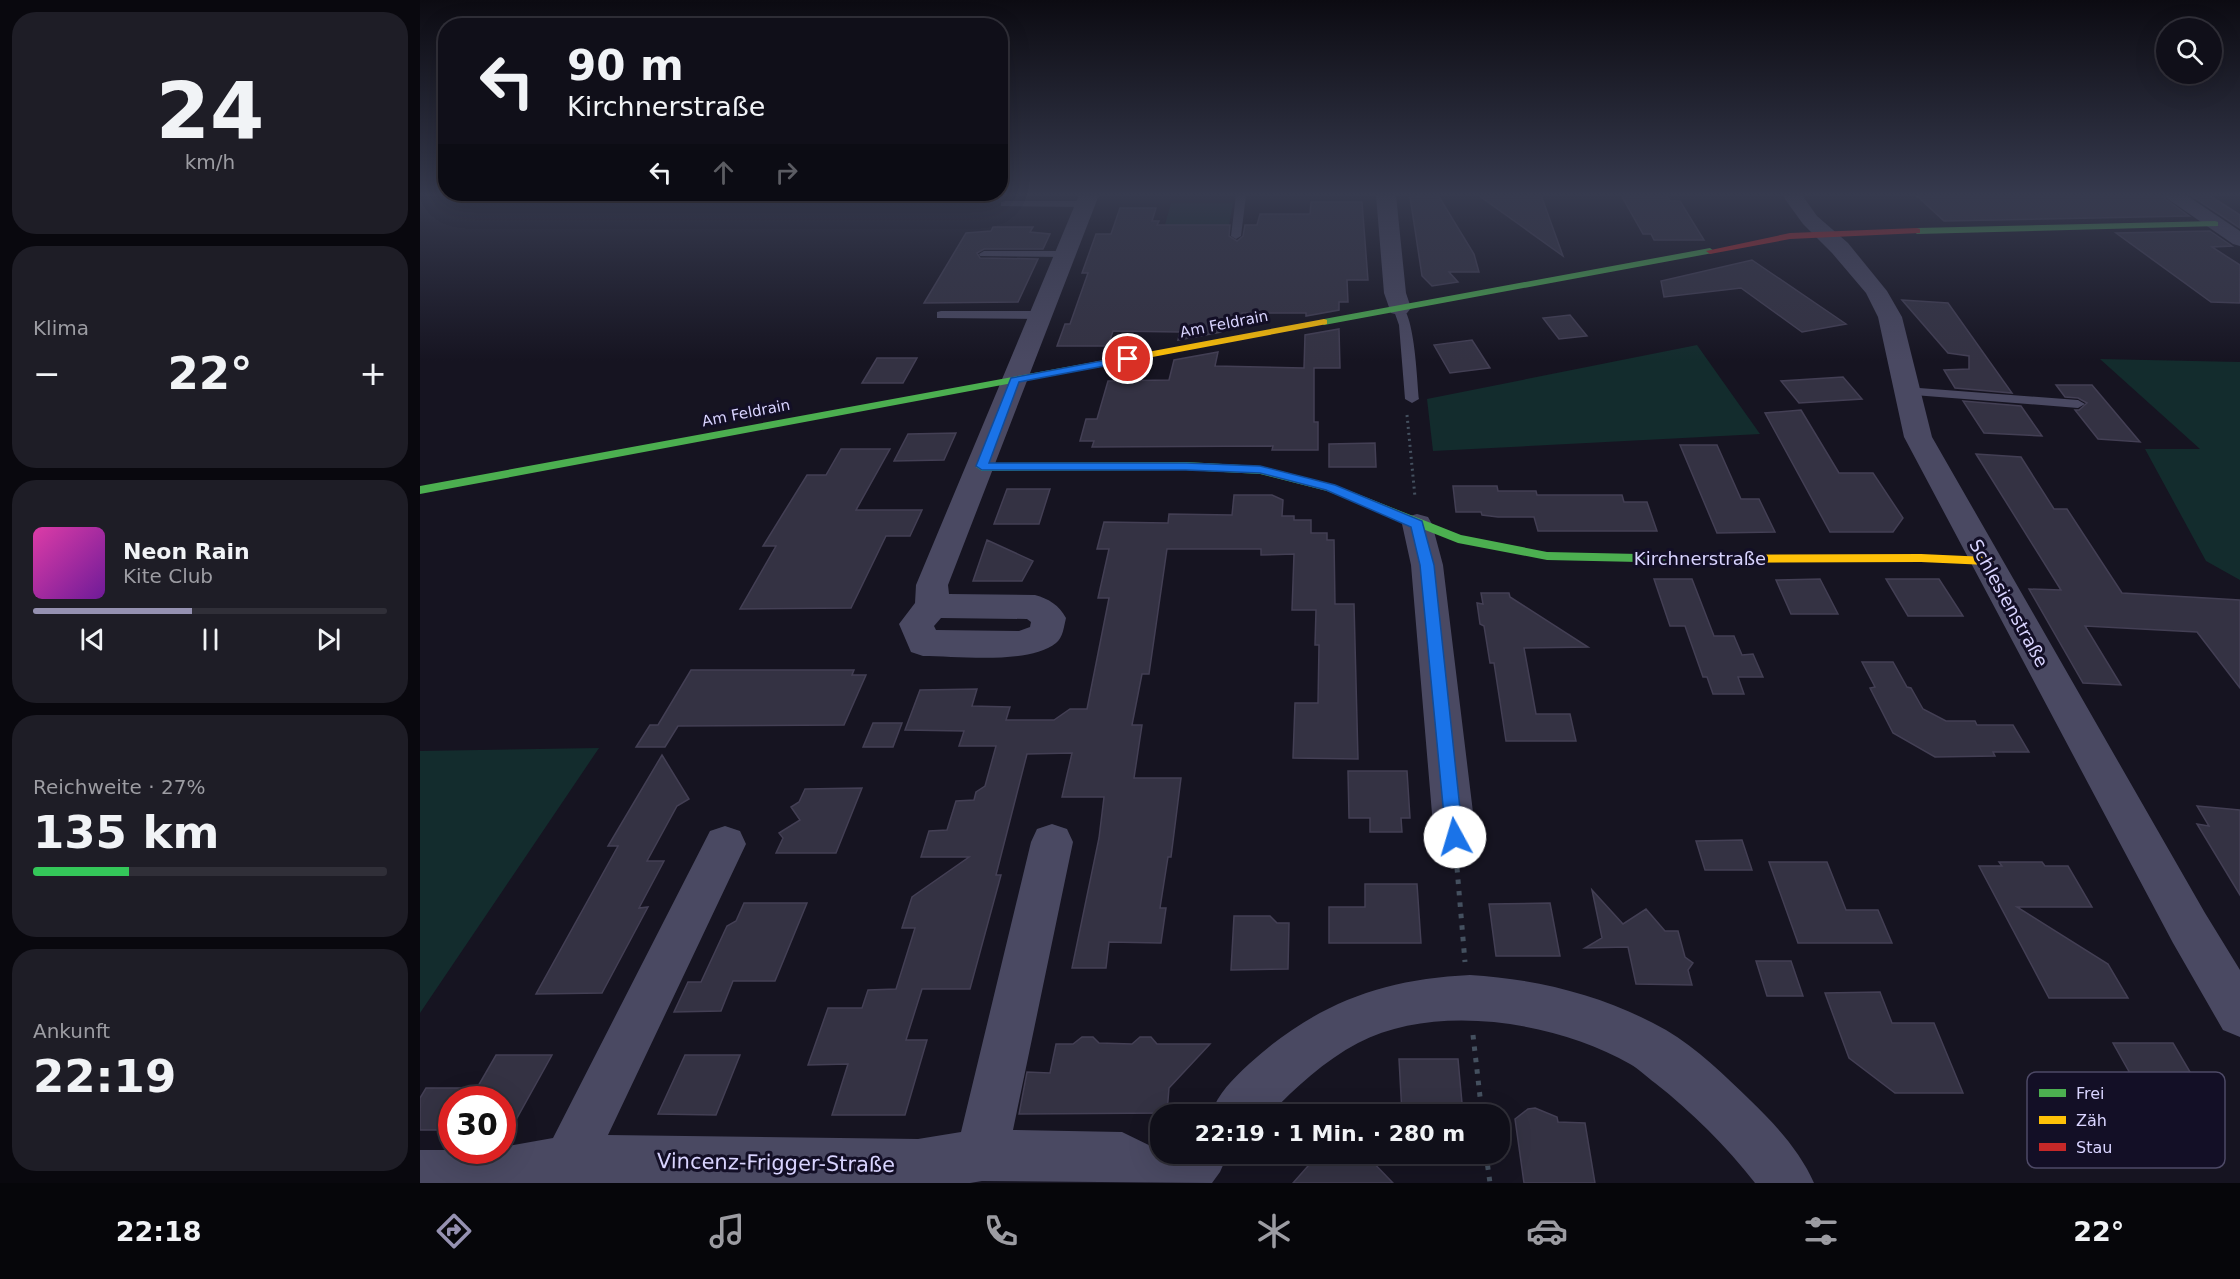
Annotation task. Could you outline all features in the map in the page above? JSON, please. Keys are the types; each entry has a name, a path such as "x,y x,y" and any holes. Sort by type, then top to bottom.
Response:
{"street":[{"path":"932,606 932,585 982,466 1067,250"},
{"path":"1391,250 1395,292 1400,308"},
{"name":"Am Feldrain","path":"420,490 1713,250"},
{"name":"Schlesienstraße","path":"1842,250 1876,291 1890,317 1918,438 2189,928 2240,1013"},
{"name":"Kirchnerstraße","path":"982,466 1186,466 1260,470 1330,488 1458,539 1547,556 1692,559 1921,558 1987,561"},
{"path":"1417,524 1427,565 1455,837"},
{"path":"982,1155 1052,842"},
{"path":"569,1161 725,844"},
{"path":"1245,1104 1270,1078 1312,1044 1359,1018 1406,1003 1458,998 1531,1003 1591,1020 1650,1048 1696,1085 1731,1118 1772,1161 1786,1183"},
{"name":"Vincenz-Frigger-Straße","path":"420,1176 507,1173 569,1161 918,1165 982,1155 1122,1158 1166,1183"},
{"path":"1177,1183 1193,1164"}],"lane":[{"path":"984,254 1065,254"},
{"path":"1400,308 1405,325 1412,399"},
{"path":"941,315 1040,315"},
{"path":"1906,391 2078,404"}],"path":[{"path":"1412,399 1406,406 1417,524"},
{"path":"1487,1164 1490,1183"}],"green space":[{"path":"1697,345 1760,434 1433,451 1427,399"},
{"path":"2100,359 2240,362 2240,580 2206,561 2145,449 2200,449"},
{"path":"599,748 420,1013 420,751"}],"building":[{"path":"956,250 982,250 977,253 980,258 1038,259 1018,302 924,303"},
{"path":"1090,250 1366,250 1368,280 1347,280 1348,302 1339,302 1339,310 1306,316 1306,313 1242,313 1241,322 1222,322 1221,332 1178,340 1180,332 1113,331 1108,346 1057,346 1065,324 1070,324 1088,273 1082,273"},
{"path":"1418,250 1472,250 1479,272 1449,272 1458,282 1432,286 1422,276"},
{"path":"2140,250 2217,250 2240,265 2240,303 2211,302"},
{"path":"1752,260 1846,324 1802,332 1741,288 1664,297 1661,281"},
{"path":"1902,300 1948,303 2012,393 1955,388 1944,370 1969,369 1969,356 1948,353"},
{"path":"1570,315 1587,336 1559,339 1543,318"},
{"path":"1339,329 1340,368 1314,368 1314,422 1318,422 1318,450 1272,450 1273,446 1092,447 1094,441 1080,441 1086,419 1097,419 1108,381 1169,380 1174,360 1218,352 1215,366 1304,368 1305,335"},
{"path":"1472,340 1490,368 1450,373 1434,345"},
{"path":"877,358 917,358 903,383 862,383"},
{"path":"1843,377 1862,399 1799,403 1781,381"},
{"path":"2056,385 2092,385 2140,442 2098,439 2075,410 2079,410 2087,403 2078,398 2065,397"},
{"path":"1963,401 2021,406 2042,436 1984,433"},
{"path":"1801,410 1839,473 1873,473 1903,518 1893,532 1830,532 1765,413"},
{"path":"956,433 944,460 894,461 908,434"},
{"path":"1375,443 1376,467 1329,467 1329,444"},
{"path":"1680,445 1717,445 1741,499 1759,499 1775,532 1717,533"},
{"path":"841,449 890,449 856,510 922,510 910,536 886,536 851,608 740,609 776,546 763,546 807,475 826,475"},
{"path":"1976,454 2021,457 2054,509 2067,509 2122,593 2240,600 2240,688 2197,632 2085,626 2121,685 2083,683 2029,589 2061,590"},
{"path":"1453,486 1497,486 1498,491 1536,491 1537,495 1622,495 1624,502 1647,502 1657,531 1538,531 1534,517 1498,517 1482,515 1481,512 1456,512"},
{"path":"1007,489 1050,489 1039,524 994,524"},
{"path":"1234,495 1272,495 1283,500 1282,516 1294,516 1294,520 1311,520 1311,533 1327,533 1327,540 1334,540 1335,604 1354,604 1358,759 1293,758 1295,703 1318,703 1319,645 1315,645 1316,610 1292,610 1294,554 1261,555 1261,549 1167,549 1149,674 1142,674 1132,725 1142,725 1134,778 1181,778 1171,857 1168,857 1160,908 1166,908 1161,943 1109,942 1106,968 1072,968 1099,838 1104,797 1062,797 1072,753 1027,754 996,875 1001,875 970,989 922,989 906,1040 927,1040 905,1115 832,1115 848,1064 808,1065 828,1008 862,1008 868,990 896,989 915,928 902,928 912,897 969,857 921,857 929,831 947,830 956,801 974,800 976,792 985,786 996,746 959,746 964,731 905,730 920,690 977,689 972,706 1010,707 1006,720 1054,720 1070,709 1087,709 1109,598 1098,598 1109,549 1097,549 1104,522 1168,523 1169,514 1232,515"},
{"path":"987,540 1033,561 1022,581 973,581"},
{"path":"1654,579 1692,579 1714,636 1734,636 1742,655 1753,654 1763,677 1738,677 1744,694 1713,694 1707,677 1703,677 1685,626 1670,626"},
{"path":"1820,579 1838,614 1791,614 1776,580"},
{"path":"1886,579 1939,579 1963,616 1908,616"},
{"path":"1481,593 1509,593 1510,597 1588,647 1524,648 1536,714 1570,714 1576,741 1506,741 1494,663 1490,663 1484,626 1480,624 1477,603 1483,604"},
{"path":"1862,662 1893,662 1923,709 1946,721 1975,721 1977,725 2013,725 2029,752 1993,752 1995,756 1935,757 1893,733 1870,688 1875,687"},
{"path":"691,670 854,670 852,675 866,675 844,725 678,726 665,747 636,747 650,725 658,725"},
{"path":"873,723 902,723 893,747 863,747"},
{"path":"662,755 689,799 677,806 647,861 664,861 639,908 648,907 602,993 536,994 618,846 608,846"},
{"path":"1348,771 1407,771 1410,818 1401,818 1402,832 1370,832 1370,818 1349,818"},
{"path":"862,788 836,853 776,853 783,838 779,833 800,820 791,807 799,802 805,789"},
{"path":"2197,806 2240,810 2240,895 2197,824 2209,826"},
{"path":"1742,840 1752,870 1705,870 1696,841"},
{"path":"1769,862 1827,862 1846,910 1878,910 1892,943 1798,943"},
{"path":"1999,862 2042,862 2045,866 2068,866 2092,907 2017,907 2108,964 2128,998 2049,998 1979,866 2002,866"},
{"path":"1365,884 1417,884 1421,943 1329,943 1329,907 1365,907"},
{"path":"1592,890 1623,924 1646,909 1665,931 1678,931 1685,957 1693,963 1688,970 1692,985 1636,984 1628,947 1585,948 1602,938"},
{"path":"744,903 807,903 775,981 733,981 721,1011 674,1012 688,982 701,982 727,926 736,921"},
{"path":"1550,903 1560,956 1496,956 1489,904"},
{"path":"1234,916 1270,916 1277,923 1289,923 1288,969 1231,970"},
{"path":"1756,961 1791,961 1803,996 1767,996"},
{"path":"1880,992 1892,1023 1934,1023 1963,1093 1895,1093 1849,1058 1825,993"},
{"path":"1082,1037 1093,1037 1099,1043 1132,1044 1140,1037 1151,1037 1157,1044 1210,1044 1169,1088 1168,1104 1150,1104 1150,1113 1019,1114 1027,1072 1050,1073 1056,1044 1073,1044"},
{"path":"2113,1043 2173,1043 2190,1072 2129,1072"},
{"path":"496,1055 552,1055 516,1120 516,1086 478,1086"},
{"path":"685,1055 740,1055 716,1115 658,1114"},
{"path":"1399,1059 1458,1059 1462,1104 1401,1104"},
{"path":"426,1088 438,1088 438,1130 420,1130 420,1098"},
{"path":"1535,1108 1557,1117 1558,1122 1585,1123 1595,1183 1524,1183 1515,1119 1528,1109"},
{"path":"1310,1164 1375,1164 1393,1183 1293,1183"}],"traffic: fast":[{"path":"1324,322 1710,251"},
{"path":"420,490 1094,365"},
{"path":"982,467 1186,466 1260,470 1331,488 1458,539 1547,556 1685,559"}],"traffic: slow":[{"path":"1094,365 1324,322"},
{"path":"1685,559 1921,558 1987,561"}],"traffic: jam":[{"path":"1710,251 1714,250"}],"route":[{"path":"1128,359 1014,380 982,466 1186,466 1260,470 1330,488 1417,524 1427,565 1455,837"}]}
